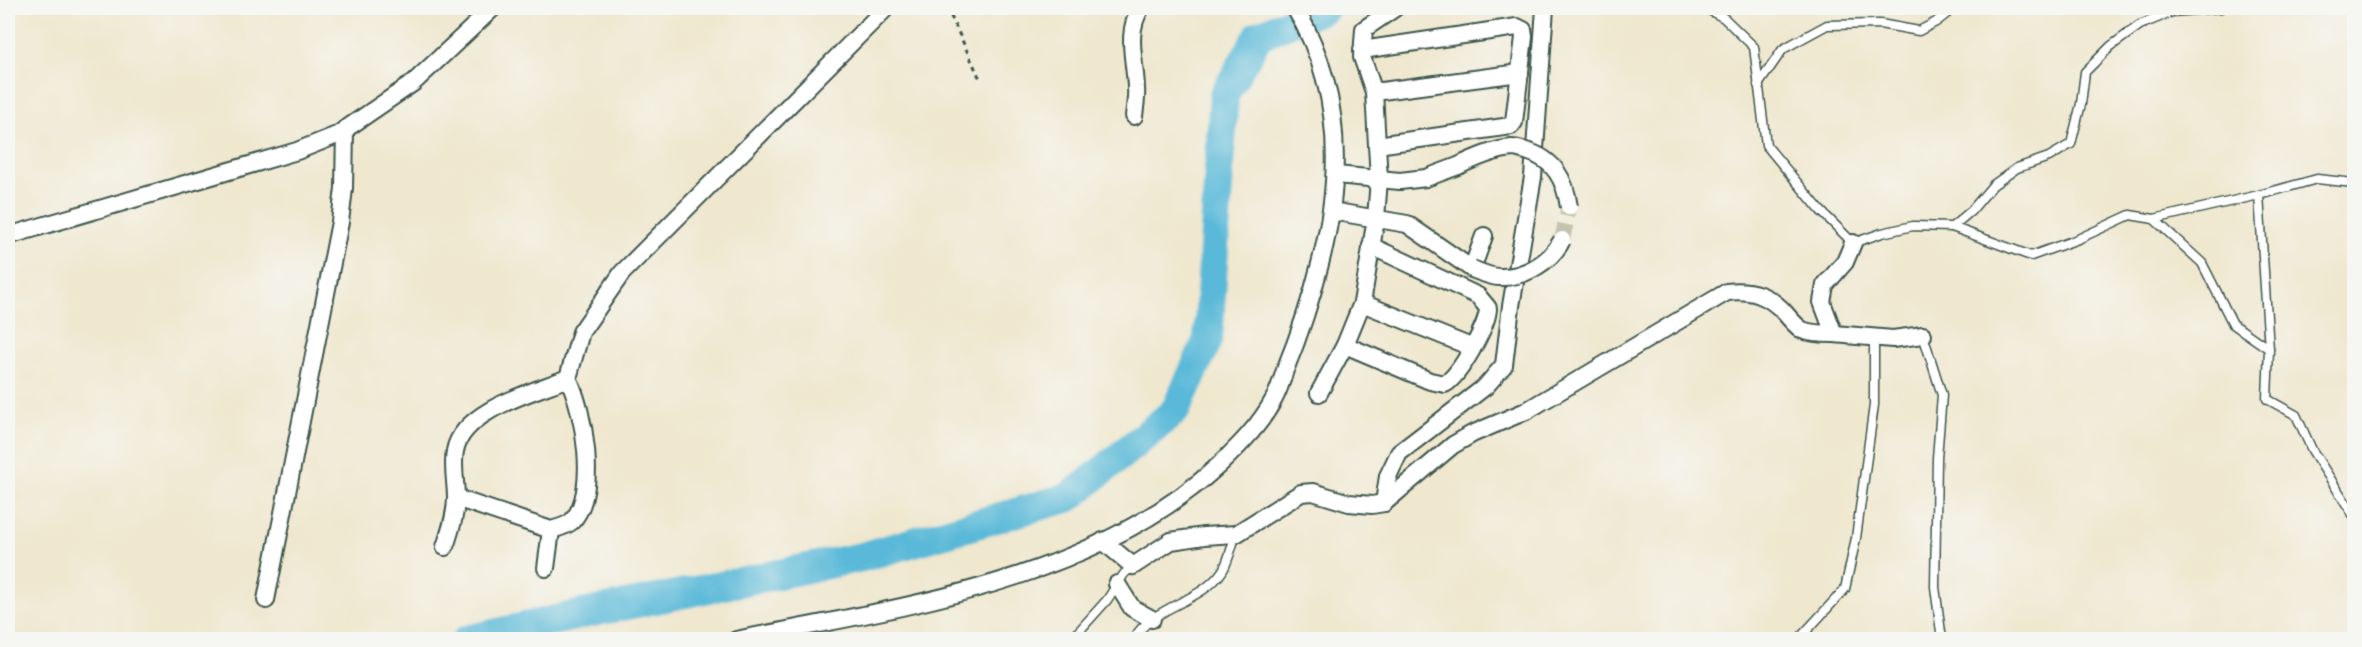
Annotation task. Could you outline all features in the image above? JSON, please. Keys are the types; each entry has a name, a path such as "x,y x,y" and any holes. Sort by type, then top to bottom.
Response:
{"street":[{"path":"8,237 297,152 345,129 413,83 493,8"},
{"path":"456,498 551,530 572,521 582,505 586,487 584,423 568,378 581,332 622,273 886,8"},
{"path":"1134,117 1137,89 1131,31 1135,17 1141,8"},
{"path":"736,639 909,605 988,584 1065,558 1153,515 1179,498 1200,482 1247,438 1274,398 1294,348 1329,232 1336,175 1333,118 1323,72 1307,28 1295,8"},
{"path":"1319,393 1345,345 1362,303 1376,218 1379,179 1374,92 1362,57 1364,29 1395,8"},
{"path":"1384,503 1388,476 1399,453 1486,386 1504,365 1511,306 1533,177 1545,8"},
{"path":"1362,50 1517,27 1523,30 1514,122 1510,126 1377,145"},
{"path":"1374,92 1520,73"},
{"path":"266,600 340,222 344,188 345,129"},
{"path":"1336,175 1400,182 1426,178 1484,154 1515,148 1540,155 1560,175 1567,191 1569,207"},
{"path":"1331,211 1407,224 1472,270 1498,278 1525,274 1557,250 1562,240"},
{"path":"1472,270 1484,236"},
{"path":"1834,334 1822,302 1825,285 1845,262 1853,243"},
{"path":"1345,345 1439,384 1445,384 1454,376 1488,315 1485,302 1478,296 1371,246"},
{"path":"1103,541 1133,566 1171,541 1236,534 1300,493 1314,492 1349,503 1372,505 1384,503 1472,434 1526,411 1727,292 1744,290 1759,294 1771,300 1799,329 1809,332 1874,339 1923,335"},
{"path":"1362,303 1471,347"},
{"path":"446,548 456,498 455,450 465,429 487,411 568,378"},
{"path":"546,568 551,530"},
{"path":"1117,584 1132,608 1152,619"}],"lane":[{"path":"1706,8 1724,18 1754,47 1766,145 1820,210 1853,243 1913,226 1952,227 2031,256 2130,215 2154,219 2317,179 2355,183"},
{"path":"1758,85 1783,49 1827,25 1880,24 1919,31 1936,22 1954,8"},
{"path":"1952,227 1971,211 1993,185 2017,168 2049,157 2071,144 2085,72 2111,46 2140,25 2172,12 2222,8"},
{"path":"2259,195 2269,349 2267,399 2296,415 2312,450 2355,516"},
{"path":"2154,219 2202,263 2233,324 2269,349"},
{"path":"1923,335 1942,395 1937,458 1935,587 1942,639"},
{"path":"1798,639 1845,590 1856,538 1874,405 1874,339"},
{"path":"1133,639 1152,619 1197,593 1216,578 1223,570 1236,534"},
{"path":"1071,639 1107,600 1133,566"}],"path":[{"path":"947,8 981,81"}],"waterway":[{"path":"467,640 862,557 1070,497 1175,411 1208,340 1224,95 1259,35 1325,8"}],"tunnel":[{"path":"1562,240 1569,207"}]}
